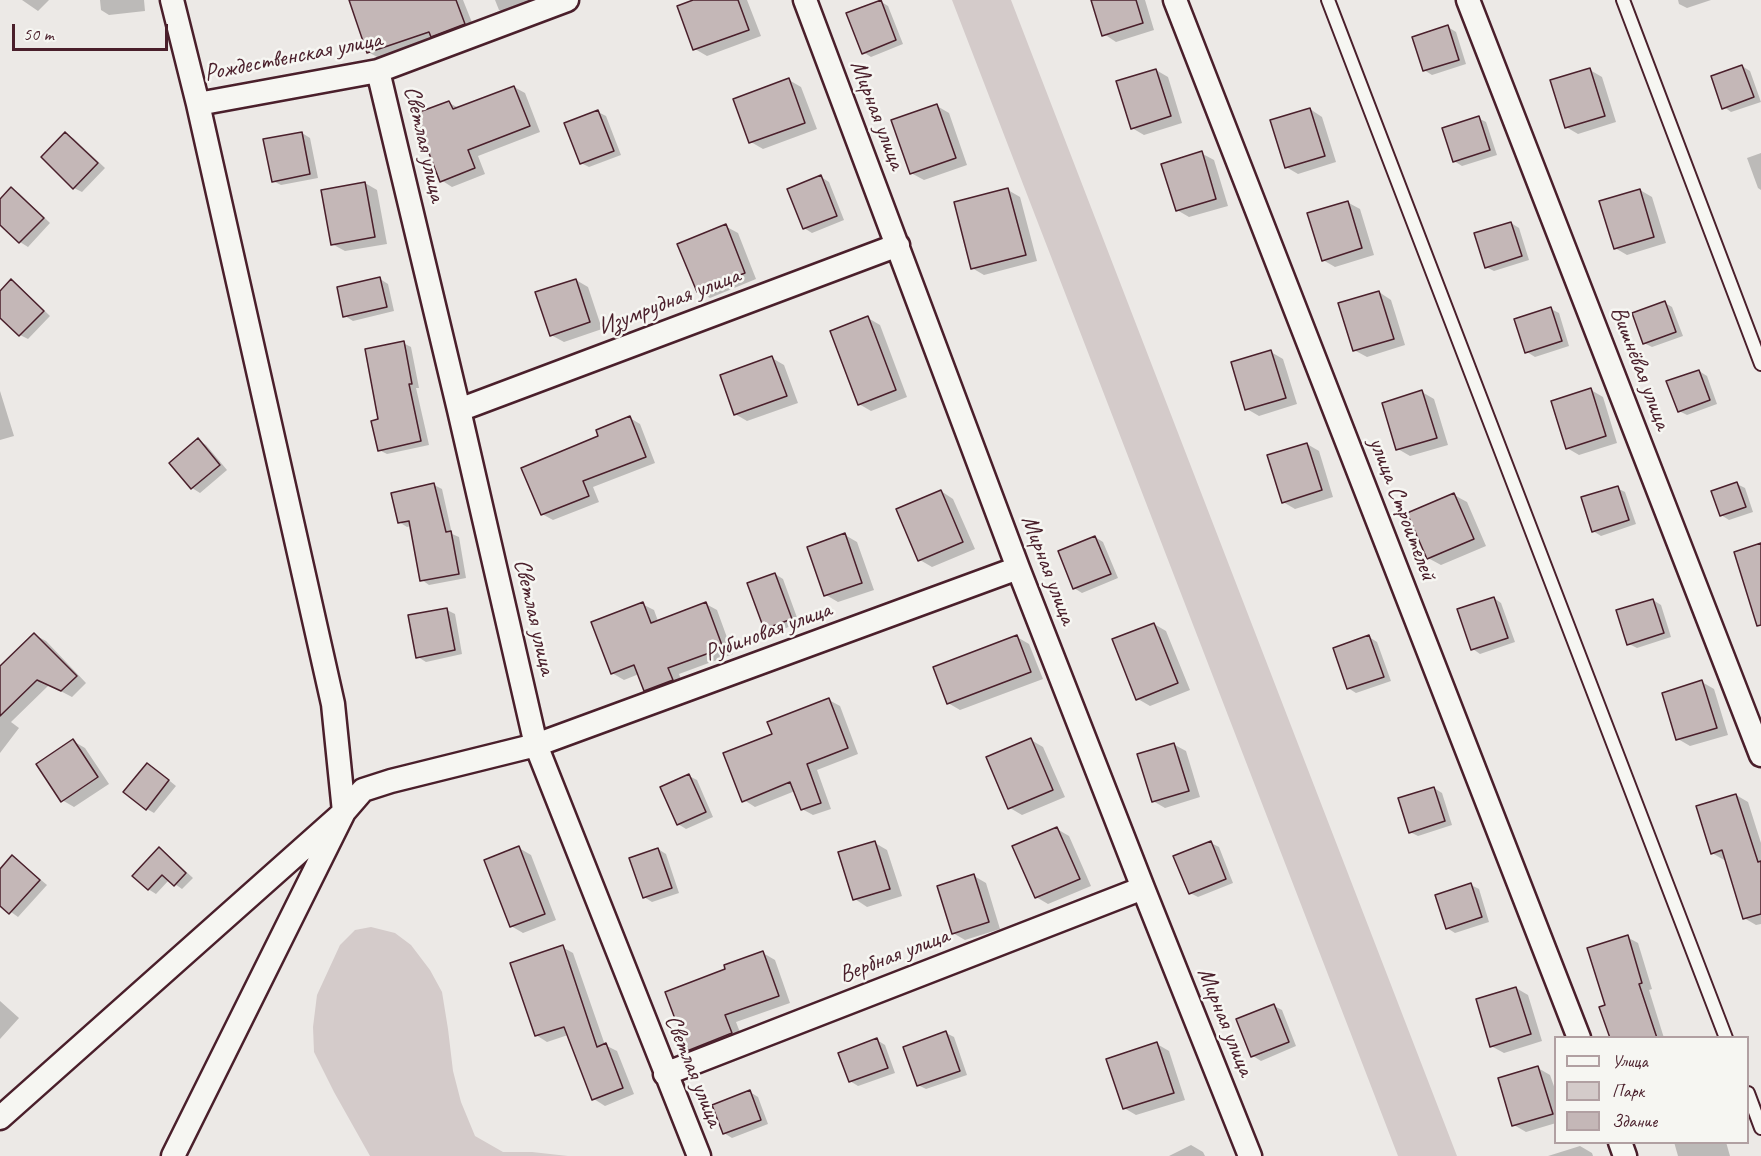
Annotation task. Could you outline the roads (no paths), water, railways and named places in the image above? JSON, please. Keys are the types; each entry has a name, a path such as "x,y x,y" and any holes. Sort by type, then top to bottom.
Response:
{"street":[{"path":"172,0 198,104 333,704 344,812 173,1156"},
{"name":"Рождественская улица","path":"198,104 378,72 567,0"},
{"name":"Мирная улица","path":"804,0 1018,568 1250,1156"},
{"name":"улица Строителей","path":"1175,0 1578,1036"},
{"name":"Вишнёвая улица","path":"1468,0 1761,755"},
{"name":"Светлая улица","path":"378,72 536,746 699,1156"},
{"name":"Изумрудная улица","path":"459,410 898,245"},
{"name":"Рубиновая улица","path":"344,812 363,790 391,781 536,746 1018,568"},
{"path":"0,1118 344,812"},
{"name":"Вербная улица","path":"665,1074 1143,888"}],"lane":[{"path":"1328,0 1725,1036"},
{"path":"1623,0 1761,364"},
{"path":"1749,1096 1761,1128"}]}
